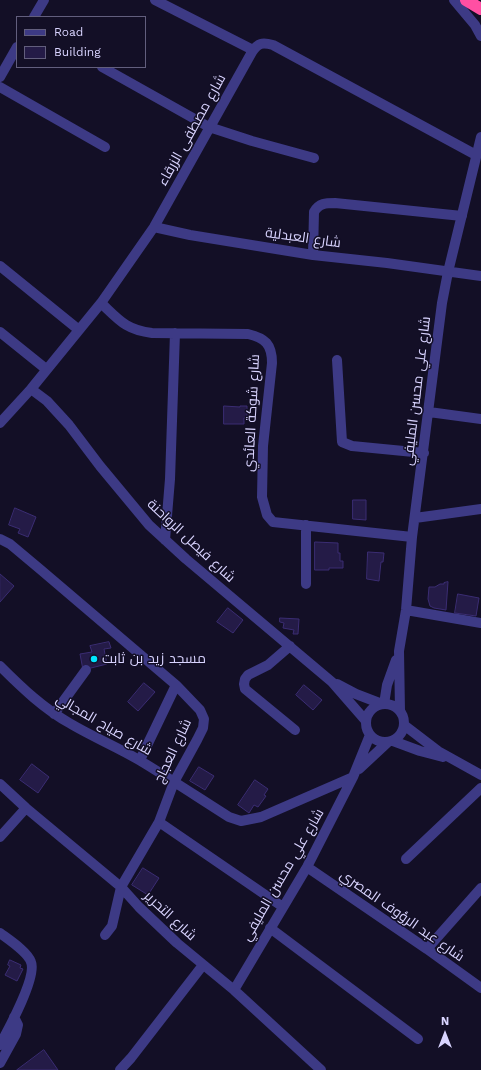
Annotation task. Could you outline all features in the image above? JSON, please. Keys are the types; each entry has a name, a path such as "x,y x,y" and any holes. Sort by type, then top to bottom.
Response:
{"highway":[{"path":"466,0 481,9"}],"street":[{"path":"35,16 44,0"},
{"path":"155,0 253,50 257,45 264,43 273,46 476,155"},
{"path":"454,0 481,36"},
{"path":"0,77 16,49"},
{"name":"شارع مصطفى الزرقاء","path":"0,423 101,303 154,228 253,50"},
{"path":"104,68 210,127 252,141 314,158"},
{"path":"0,87 105,147"},
{"name":"شارع علي محسن المليفي","path":"383,704 387,685 399,651 406,610 412,537 424,453 442,303 448,272 481,137"},
{"path":"313,255 314,212 317,207 324,203 462,216"},
{"name":"شارع العبدلية","path":"154,228 313,255 387,263 481,276"},
{"path":"0,266 79,330"},
{"name":"شارع شوكة العائدي","path":"101,303 133,330 152,333 248,334 260,337 268,344 272,352 272,362 263,446 262,497 267,515 273,522 412,537"},
{"path":"0,332 46,369"},
{"path":"165,540 170,479 175,333"},
{"path":"337,360 342,442 352,446 424,453"},
{"name":"شارع فيصل الرواحنة","path":"31,388 59,413 131,504 165,540 332,682 366,721"},
{"path":"429,412 481,419"},
{"path":"415,518 481,509"},
{"path":"306,526 306,584"},
{"name":"شارع العجاج","path":"0,539 10,544 176,685 200,710 204,719 203,728 174,782 159,822 121,887 112,926 105,935"},
{"path":"406,610 481,624"},
{"path":"290,646 285,652 268,665 248,675 244,684 245,688 295,730"},
{"name":"شارع علي محسن المليفي","path":"399,651 400,711"},
{"name":"شارع صياح المجالي","path":"0,666 34,699 54,714 140,760 230,817 241,821 261,817 354,775"},
{"path":"54,714 86,670"},
{"name":"شارع فيصل الرواحنة","path":"332,682 356,694 383,704"},
{"path":"140,760 176,685"},
{"path":"391,741 401,734 404,725 403,715 393,705 383,704 369,711 366,726 370,735 378,741 391,741 420,752 449,758"},
{"path":"404,725 426,743 449,758 481,775"},
{"name":"شارع علي محسن المليفي","path":"234,990 283,906 308,867 354,775 370,735"},
{"name":"شارع علي محسن المليفي","path":"354,775 391,741"},
{"name":"شارع التحرير","path":"0,784 26,808 121,887 177,944 234,990 321,1070"},
{"path":"406,859 481,788"},
{"path":"0,837 26,808"},
{"path":"159,822 283,906"},
{"name":"شارع عبد الرؤوف المصري","path":"308,867 481,988"},
{"path":"427,949 481,888"},
{"path":"270,928 418,1039"},
{"path":"0,932 26,954 31,961 33,969 14,1017 0,1045"},
{"path":"120,1070 203,965"},
{"path":"0,1063 16,1034 18,1025 14,1017"}],"building":[{"path":"224,406 247,406 247,418 244,418 244,424 224,424"},
{"path":"353,500 366,500 366,520 353,519"},
{"path":"15,508 36,517 28,537 18,533 20,529 9,525"},
{"path":"315,542 338,543 338,553 340,553 340,561 343,561 343,568 315,570"},
{"path":"368,552 384,553 383,562 381,562 379,581 367,579"},
{"path":"0,574 14,586 0,602"},
{"path":"448,582 446,610 430,606 428,599 429,587 435,587"},
{"path":"458,594 479,598 476,616 455,613"},
{"path":"228,608 243,620 233,633 217,622"},
{"path":"280,618 299,619 298,634 293,634 294,630 283,628 284,623 280,622"},
{"name":"مسجد زيد بن ثابت","path":"109,642 111,648 104,649 107,664 83,670 80,654 92,652 90,646"},
{"path":"144,683 155,692 138,711 128,702"},
{"path":"304,685 322,700 313,710 296,695"},
{"path":"32,764 49,777 38,793 20,780"},
{"path":"199,767 214,776 205,790 190,781"},
{"path":"255,780 268,789 264,795 266,796 258,807 254,805 249,813 238,805"},
{"path":"143,868 159,878 148,895 132,885"},
{"path":"10,960 21,965 20,968 23,969 17,981 5,975 10,966 8,965"},
{"path":"44,1050 58,1070 17,1070"}],"place":[{"name":"مسجد زيد بن ثابت","path":"94,659"}]}
